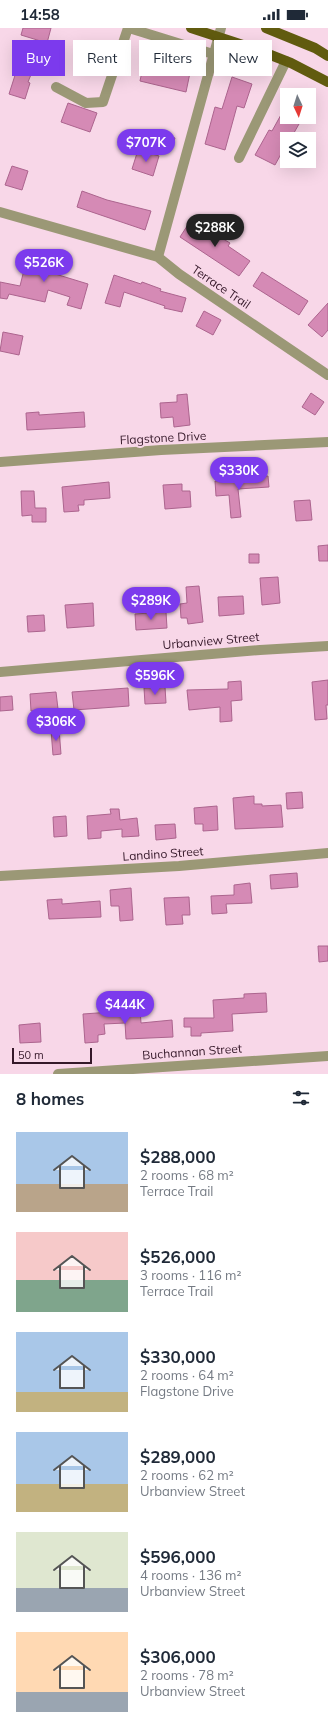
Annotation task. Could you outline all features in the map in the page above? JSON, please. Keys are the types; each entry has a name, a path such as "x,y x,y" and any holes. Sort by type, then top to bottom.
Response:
{"main road":[{"path":"191,28 219,33 286,61 328,82"},
{"path":"266,28 328,56"}],"street":[{"path":"56,87 86,103 103,102 128,28 213,54"},
{"path":"158,257 219,33"},
{"path":"239,158 286,61"},
{"name":"Terrace Trail","path":"0,212 158,257 179,274 328,375"},
{"name":"Flagstone Drive","path":"0,462 161,450 328,442"},
{"name":"Urbanview Street","path":"0,672 260,650 328,646"},
{"name":"Landino Street","path":"0,876 180,866 328,853"},
{"name":"Buchannan Street","path":"58,1074 145,1071 328,1056"}],"building":[{"path":"23,28 51,28 48,40 37,40 21,35"},
{"path":"15,76 30,76 28,82 30,83 25,99 9,94"},
{"path":"141,76 189,76 186,92 140,81"},
{"path":"232,77 252,84 244,108 237,106 225,150 205,144 215,107 222,109"},
{"path":"68,103 97,113 90,132 61,122"},
{"path":"280,117 280,124 299,124 294,132 280,132 280,156 275,165 255,155 269,130 272,131"},
{"path":"163,134 175,138 171,149 159,146"},
{"path":"138,150 159,156 153,176 132,169"},
{"path":"12,166 28,171 22,190 5,185"},
{"path":"82,191 107,200 151,211 145,230 77,207"},
{"path":"191,220 230,243 228,246 250,261 239,276 180,237"},
{"path":"29,250 50,255 48,264 54,265 52,273 88,284 81,309 67,305 70,297 48,290 45,302 9,294 7,299 0,298 0,282 20,286"},
{"path":"262,272 308,301 299,315 253,286"},
{"path":"114,275 141,284 142,282 161,289 160,291 186,298 182,312 164,308 165,306 124,292 120,307 105,303"},
{"path":"328,303 328,330 322,337 308,325"},
{"path":"204,311 221,320 213,335 196,326"},
{"path":"3,332 23,336 19,355 0,351"},
{"path":"311,393 324,402 315,415 302,407"},
{"path":"187,394 190,425 174,427 173,417 161,418 160,403 177,402 177,395"},
{"path":"39,412 39,415 84,412 85,427 27,430 26,413"},
{"path":"268,476 269,487 238,489 241,517 231,518 229,495 216,496 215,481 252,479 252,477"},
{"path":"109,482 110,498 84,500 84,505 78,505 79,511 64,512 62,487"},
{"path":"182,484 182,491 190,491 191,507 165,509 163,485"},
{"path":"21,491 34,491 35,508 46,508 46,522 32,522 32,515 22,516"},
{"path":"310,500 312,520 296,521 294,501"},
{"path":"328,545 328,561 319,561 318,546"},
{"path":"249,554 259,554 259,563 249,563"},
{"path":"278,577 280,603 262,605 260,578"},
{"path":"199,586 203,622 188,624 187,618 181,618 180,604 187,603 186,587"},
{"path":"243,596 244,614 219,616 218,597"},
{"path":"93,603 94,626 67,628 65,605"},
{"path":"166,612 167,628 136,630 135,614"},
{"path":"44,615 45,631 28,632 27,616"},
{"path":"328,680 328,705 326,705 327,719 315,720 312,682"},
{"path":"241,681 242,700 231,701 232,721 220,722 220,707 189,710 187,690 228,689 228,682"},
{"path":"165,687 166,703 145,704 144,688"},
{"path":"128,688 129,706 74,710 72,692"},
{"path":"56,692 58,709 48,710 49,719 41,719 40,711 31,711 30,694"},
{"path":"12,696 13,710 0,711 0,697"},
{"path":"59,729 61,754 53,755 51,730"},
{"path":"302,792 303,808 287,809 286,793"},
{"path":"254,796 254,804 262,804 262,806 281,805 283,827 235,829 233,798"},
{"path":"217,806 218,830 203,831 203,824 195,824 194,808"},
{"path":"110,809 119,809 120,820 137,818 139,836 122,837 122,829 101,831 101,838 88,839 87,816 111,814"},
{"path":"66,816 67,836 54,837 53,817"},
{"path":"175,824 176,838 156,840 155,825"},
{"path":"297,873 298,887 271,889 270,875"},
{"path":"250,883 252,903 226,904 227,913 212,914 211,896 234,895 234,885"},
{"path":"131,888 133,920 120,921 119,906 111,906 110,890"},
{"path":"189,897 190,915 182,915 183,924 166,925 164,898"},
{"path":"62,899 62,904 100,901 101,917 49,919 47,900"},
{"path":"318,946 328,946 328,961 319,962"},
{"path":"266,993 267,1012 232,1014 233,1031 201,1033 201,1036 191,1036 191,1027 184,1027 184,1018 214,1018 213,1000 244,998 244,994"},
{"path":"140,1008 141,1023 172,1020 173,1037 126,1039 125,1023 104,1024 105,1034 98,1035 98,1042 85,1043 83,1014 111,1012 111,1009"},
{"path":"40,1023 41,1042 20,1043 19,1025"}]}
